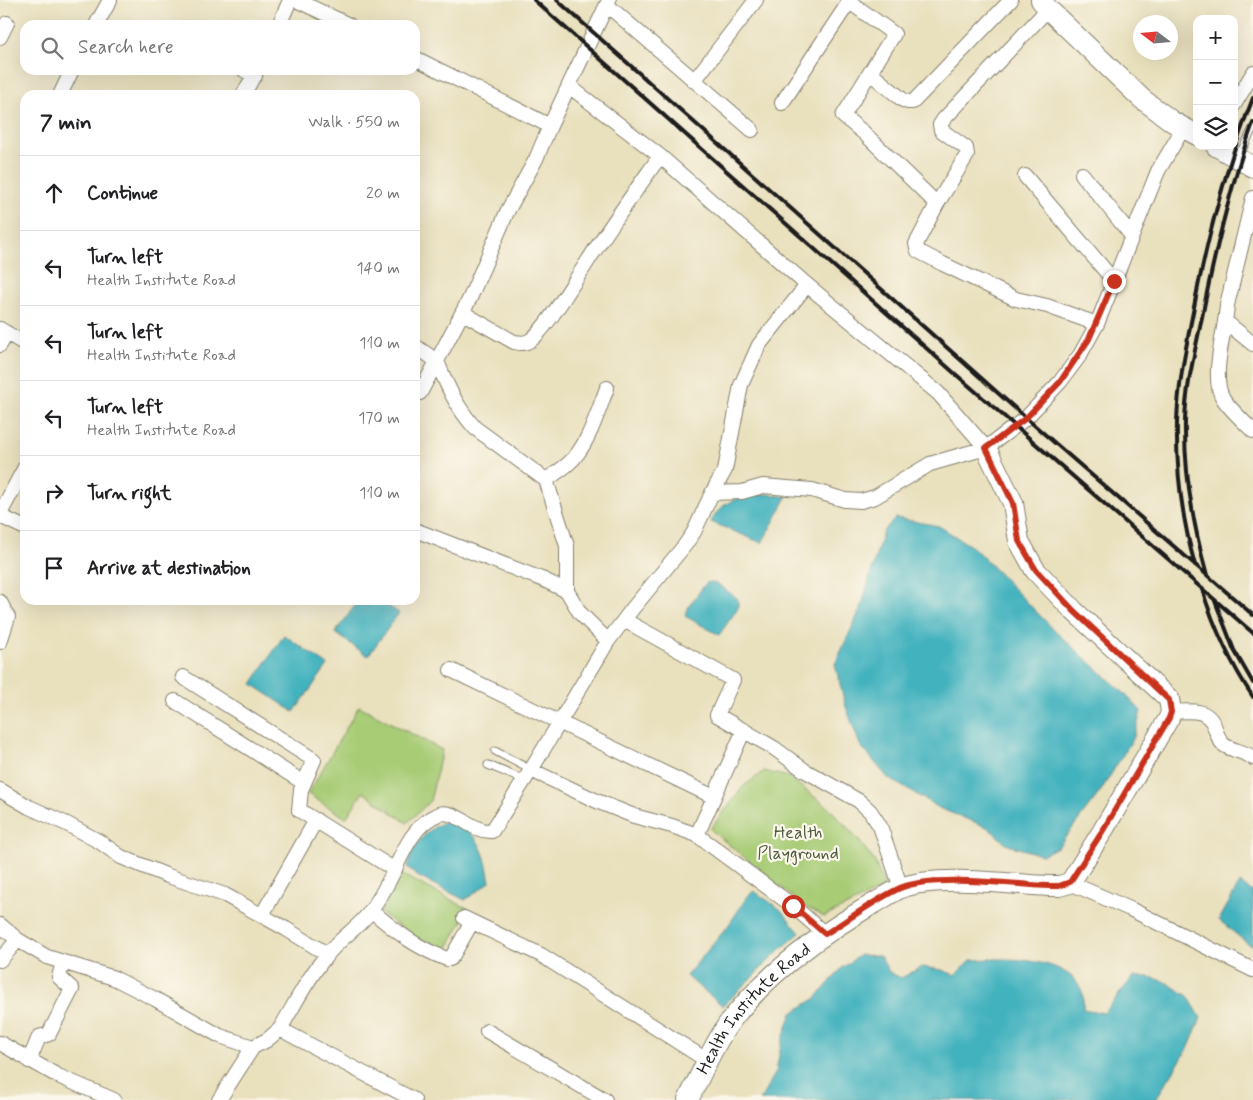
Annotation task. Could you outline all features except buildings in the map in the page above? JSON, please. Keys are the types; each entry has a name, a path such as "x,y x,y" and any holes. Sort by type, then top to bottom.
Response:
{"street":[{"path":"99,20 110,0"},
{"path":"281,20 290,0"},
{"path":"296,0 338,20"},
{"path":"694,81 756,0"},
{"path":"870,73 903,100 913,102 1011,0"},
{"path":"782,103 848,1 894,34 843,116 864,133 937,204"},
{"path":"420,393 463,313 507,212 536,160 608,2 694,81 752,130"},
{"path":"712,493 742,492 763,486 812,490 845,500 861,501 875,497 930,464 986,448 1026,418 1060,382 1080,356 1097,324 1158,171 1190,131 1142,99 1045,4 944,118 940,125 941,130 966,148 967,155 937,204 916,244 918,251 1016,298 1047,306 1097,324"},
{"path":"0,37 7,23"},
{"path":"420,61 550,126"},
{"path":"1238,98 1253,73"},
{"path":"62,90 70,75"},
{"path":"245,90 251,75"},
{"path":"569,86 660,156 807,286 938,394 986,448 1013,503 1019,541 1036,570 1074,611 1169,700 1171,712 1169,718 1102,832 1070,882 1253,970"},
{"path":"1223,150 1246,163"},
{"path":"463,313 504,338 523,343 530,340 562,301 660,156"},
{"path":"1082,174 1132,236"},
{"path":"1025,176 1114,281"},
{"path":"1253,198 1227,305 1226,322 1218,360 1217,379 1222,399 1253,431"},
{"path":"0,925 18,940 47,957 114,978 220,1036 253,1047 268,1040 280,1029 299,994 327,954 371,910 395,870 411,837 431,818 440,814 449,814 484,832 492,831 560,723 608,641 694,532 724,470 740,385 759,345 807,286"},
{"path":"1226,322 1253,344"},
{"path":"2,336 20,342"},
{"path":"420,349 437,361 454,401 475,428 546,480 567,546 568,591 580,613 608,641"},
{"path":"546,480 569,463 578,452 588,436 607,388"},
{"path":"20,477 0,515 20,525"},
{"path":"420,532 568,591"},
{"path":"0,602 8,617 0,642"},
{"path":"624,620 733,680 716,714 774,748 804,770 859,801 870,811 880,826 901,888"},
{"path":"451,670 714,797"},
{"path":"183,677 314,760 301,790 299,810 395,870"},
{"path":"175,701 304,783"},
{"path":"1171,712 1189,711 1210,717 1220,741 1226,746 1241,750 1253,758"},
{"path":"697,835 744,730"},
{"path":"528,775 634,816 697,835 793,906 825,934"},
{"path":"0,790 29,807 67,824 100,842 121,857 168,876 225,894 327,954"},
{"path":"262,915 316,820"},
{"name":"Health Institute Road","path":"688,1100 728,1024 753,995 825,934 901,888 938,882 1059,886 1070,882"},
{"path":"371,910 393,930 412,943 447,959 453,956 468,920 541,955 708,1061"},
{"path":"0,960 18,940"},
{"path":"29,1061 40,1038 49,1034 72,989 59,977 63,962"},
{"path":"280,1029 413,1100"},
{"path":"488,1031 605,1100"},
{"path":"0,1043 58,1076 114,1100"},
{"path":"219,1100 253,1047"}],"lane":[{"path":"1246,163 1253,128"},
{"path":"495,751 528,775"},
{"path":"488,765 528,775"}],"green space":[{"path":"359,706 442,750 430,801 407,823 363,792 346,818 308,794"},
{"name":"Health Playground","path":"764,771 789,777 829,808 857,838 875,862 885,888 824,917 802,905 710,829 744,786"},
{"path":"401,874 469,909 445,953 418,941 380,912"}],"water":[{"path":"768,494 787,497 762,543 711,522 722,507 735,499"},
{"path":"896,518 939,526 974,548 1057,633 1122,691 1141,711 1134,737 1100,792 1058,847 1042,855 1008,845 987,827 941,809 888,778 860,745 845,704 835,664 861,608 883,531"},
{"path":"706,583 718,584 738,599 738,608 719,635 685,616 688,607"},
{"path":"355,605 387,605 399,613 368,656 335,633"},
{"path":"284,635 328,665 294,712 252,684"},
{"path":"447,821 467,830 473,836 479,843 486,861 490,882 465,900 417,876 407,867 412,852 421,839 439,824"},
{"path":"1240,883 1253,892 1253,946 1219,920"},
{"path":"754,891 780,909 800,933 723,1006 686,976 728,926 747,897"},
{"path":"860,955 880,956 889,972 901,978 922,967 942,970 955,975 971,960 1017,960 1051,966 1065,972 1076,981 1083,994 1083,1009 1104,1013 1133,977 1149,977 1164,981 1188,996 1201,1018 1188,1049 1155,1100 760,1100 776,1072 781,1044 792,1013 816,998 842,968"}],"railway":[{"path":"534,0 952,371 1253,633"},
{"path":"557,0 1026,418 1253,615"},
{"path":"1195,565 1183,512 1179,476 1177,422 1180,383 1197,289 1210,233 1225,179 1253,98"},
{"path":"1207,575 1194,518 1188,480 1185,441 1187,394 1218,243 1230,195 1253,123"},
{"path":"1202,589 1224,645 1237,672 1253,697"},
{"path":"1215,601 1234,650 1253,683"}],"route":[{"path":"793,906 825,934 901,888 938,882 1064,885 1070,882 1102,832 1169,718 1171,712 1169,700 1074,611 1036,570 1019,541 1013,503 986,448 1026,418 1060,382 1080,356 1097,324 1114,281"}]}
